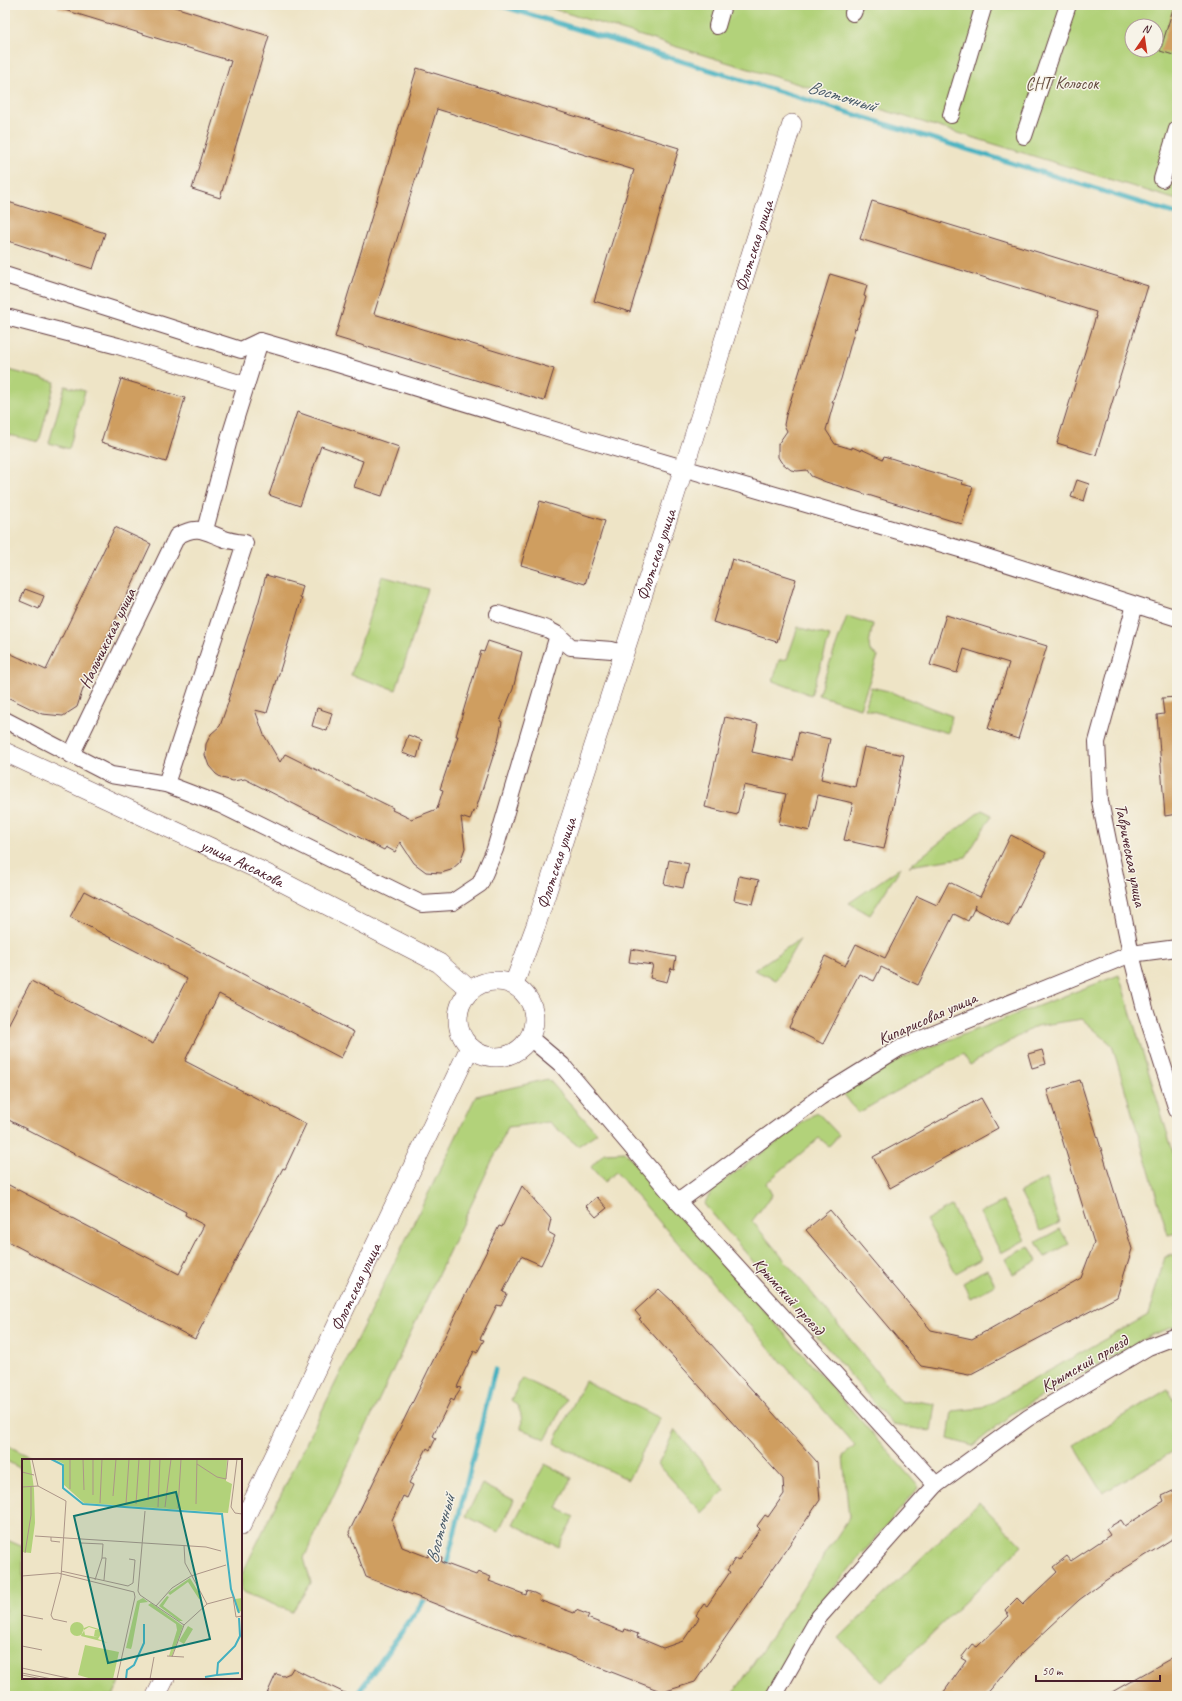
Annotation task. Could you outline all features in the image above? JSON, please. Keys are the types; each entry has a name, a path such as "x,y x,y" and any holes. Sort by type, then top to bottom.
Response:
{"street":[{"path":"717,26 723,5"},
{"path":"951,115 984,5"},
{"path":"1024,136 1068,5"},
{"name":"Флотская улица","path":"514,984 536,925 624,654 792,124"},
{"path":"1162,179 1177,129"},
{"path":"5,275 241,350 260,341 977,554 1177,618"},
{"path":"10,318 118,346 246,385"},
{"path":"166,784 245,543 224,539 205,530 230,436 260,341"},
{"name":"Нальчикская улица","path":"71,756 177,536 189,530 205,530"},
{"name":"Таврическая улица","path":"1135,605 1097,742 1100,801 1131,954 1145,1009 1177,1110"},
{"path":"498,614 546,629 558,635 571,647 612,650 624,654"},
{"path":"5,720 71,756 111,775 166,784 221,805 422,904 454,902 480,884 495,848 558,635"},
{"name":"улица Аксакова","path":"5,752 257,869 439,963 470,990"},
{"name":"Кипарисовая улица","path":"678,1202 820,1097 899,1048 1131,954 1177,948"},
{"path":"492,980 514,984 526,994 532,1004 535,1022 530,1038 523,1047 513,1054 502,1057 490,1057 479,1053 470,1047 462,1037 458,1025 458,1012 463,1000 470,990 480,984 492,980"},
{"name":"Крымский проезд","path":"530,1038 562,1065 678,1202 936,1485"},
{"name":"Флотская улица","path":"242,1524 470,1047"},
{"name":"Крымский проезд","path":"774,1696 819,1617 936,1485 1028,1418 1148,1347 1177,1336"},
{"path":"156,1696 164,1679"}],"green space":[{"name":"СНТ Колосок","path":"540,5 1177,5 1177,200"},
{"path":"9,370 55,382 39,442 5,434 5,387"},
{"path":"65,386 85,391 69,449 49,443"},
{"path":"382,576 428,589 396,690 351,675"},
{"path":"847,616 873,624 869,644 870,651 878,656 860,708 818,695"},
{"path":"798,627 830,636 811,695 773,681 779,660 787,659"},
{"path":"871,687 888,691 952,716 948,733 865,709"},
{"path":"982,810 992,815 966,857 909,866"},
{"path":"901,867 870,915 849,903"},
{"path":"800,939 776,980 754,970"},
{"path":"1119,975 1177,1165 1177,1233 1168,1235 1112,1045 1082,1019 1036,1026 970,1065 963,1054 858,1113 843,1093 902,1058"},
{"path":"548,1079 597,1133 578,1146 549,1122 508,1127 304,1558 311,1583 292,1612 242,1591 242,1574 476,1096"},
{"path":"817,1112 839,1135 829,1146 819,1138 766,1183 772,1195 752,1221 901,1402 916,1401 935,1404 931,1431 893,1425 704,1204 713,1189"},
{"path":"625,1152 919,1487 811,1614 768,1696 732,1696 849,1518 843,1456 855,1446 616,1172 604,1182 591,1167 604,1153"},
{"path":"1046,1178 1059,1223 1041,1231 1020,1192"},
{"path":"1004,1201 1025,1240 1001,1253 980,1213"},
{"path":"951,1206 981,1259 956,1273 926,1220"},
{"path":"1060,1229 1069,1244 1045,1257 1036,1242"},
{"path":"1029,1246 1037,1261 1013,1274 1005,1259"},
{"path":"1177,1254 1177,1326 1151,1335 1014,1412 973,1446 948,1439 952,1411 983,1408 1148,1315 1165,1257"},
{"path":"987,1269 995,1285 971,1298 963,1283"},
{"path":"522,1378 566,1399 546,1439 521,1429 522,1421 519,1409 511,1400"},
{"path":"585,1381 660,1418 628,1480 554,1443"},
{"path":"1168,1389 1177,1405 1177,1449 1103,1493 1074,1445"},
{"path":"675,1430 725,1490 702,1513 658,1464"},
{"path":"5,1444 34,1459 22,1459 22,1469 5,1460"},
{"path":"545,1464 572,1478 557,1508 574,1517 558,1547 513,1524"},
{"path":"482,1484 514,1500 498,1532 466,1516"},
{"path":"979,1502 1022,1546 882,1682 839,1638"},
{"path":"5,1539 22,1547 22,1679 121,1679 113,1696 5,1696"}],"building":[{"path":"59,5 168,5 269,36 220,198 192,189 231,61 58,8"},
{"path":"1174,6 1177,6 1177,56 1164,52 1164,38"},
{"path":"417,68 679,148 630,312 594,301 634,170 437,109 374,314 554,369 544,401 335,337"},
{"path":"5,201 105,233 93,269 5,240"},
{"path":"872,201 1148,286 1096,455 1057,443 1096,312 860,239"},
{"path":"830,274 867,285 864,296 866,297 856,329 855,328 841,379 832,402 834,402 826,430 835,444 852,449 852,447 861,451 861,449 883,459 884,456 963,481 962,484 973,487 962,524 826,482 811,476 807,470 791,470 781,462 778,457 778,444 787,431 784,425 786,415"},
{"path":"121,379 185,398 166,462 101,442"},
{"path":"297,412 399,447 382,496 354,487 363,461 321,446 300,506 269,495"},
{"path":"1077,480 1089,484 1084,501 1071,497"},
{"path":"540,501 605,521 585,584 521,565"},
{"path":"115,527 151,544 83,689 77,707 63,716 42,714 5,696 5,651 46,670"},
{"path":"732,559 796,579 777,642 713,622"},
{"path":"266,575 303,586 300,597 302,598 267,713 255,710 264,735 280,762 285,754 393,808 392,810 411,819 437,809 443,790 440,789 458,736 456,736 481,651 484,652 488,641 522,652 513,689 500,721 502,722 498,741 475,812 473,811 470,820 461,817 465,848 460,862 451,870 441,873 426,872 414,863 400,842 395,852 386,847 384,850 245,779 233,781 222,778 209,766 205,755 206,744 211,734 220,726"},
{"path":"25,589 44,596 39,609 20,601"},
{"path":"946,615 1047,646 1018,739 988,729 1009,663 964,649 957,673 930,665"},
{"path":"1177,697 1177,814 1165,816 1157,715 1164,714 1162,698"},
{"path":"317,708 332,713 327,731 312,726"},
{"path":"725,717 758,724 752,752 793,761 799,732 830,739 821,779 855,787 864,747 904,755 884,849 844,840 853,803 818,795 810,831 779,824 786,794 744,785 737,815 705,807"},
{"path":"408,735 422,740 417,758 402,753"},
{"path":"1011,835 1046,853 1009,926 974,908 968,921 954,914 918,985 881,967 874,981 859,974 823,1044 789,1027 825,956 845,966 856,944 885,958 917,896 937,905 949,882 980,897"},
{"path":"669,860 689,864 683,888 664,884"},
{"path":"739,876 759,880 753,904 734,900"},
{"path":"84,891 354,1032 341,1058 219,994 185,1061 306,1124 285,1169 283,1168 195,1339 5,1240 5,1183 179,1274 204,1225 185,1215 186,1212 5,1118 5,1031 31,981 153,1044 187,979 167,969 167,967 70,917"},
{"path":"631,949 676,957 674,969 671,968 667,982 650,978 653,965 629,962"},
{"path":"1042,1050 1046,1064 1032,1068 1028,1054"},
{"path":"1080,1080 1132,1249 1117,1297 969,1375 921,1366 806,1230 830,1210 931,1330 972,1339 1081,1278 1094,1243 1047,1090"},
{"path":"981,1098 998,1128 890,1188 873,1157"},
{"path":"522,1186 551,1219 548,1232 555,1236 541,1265 521,1256 503,1292 507,1294 501,1306 497,1305 480,1339 484,1340 477,1353 474,1351 457,1387 461,1388 454,1401 451,1399 433,1436 436,1438 430,1450 427,1448 409,1483 413,1485 407,1498 403,1496 392,1520 402,1547 428,1557 429,1553 442,1558 441,1562 476,1575 478,1572 491,1577 489,1581 526,1595 527,1591 534,1593 540,1596 539,1600 574,1613 576,1610 589,1615 587,1618 624,1632 625,1629 638,1634 637,1637 663,1648 683,1641 699,1618 696,1615 704,1604 707,1606 730,1572 727,1570 735,1559 738,1561 760,1529 757,1526 765,1515 768,1517 784,1494 783,1479 639,1319 641,1318 635,1311 659,1289 674,1303 817,1462 820,1500 695,1682 663,1692 366,1577 349,1532 499,1226 502,1227"},
{"path":"597,1197 607,1208 596,1217 586,1206"},
{"path":"1177,1489 1177,1536 1106,1580 1079,1600 1020,1655 985,1696 941,1696 966,1661 961,1658 972,1644 977,1647 1009,1616 1005,1610 1017,1598 1023,1604 1057,1572 1053,1567 1067,1556 1071,1561 1110,1535 1106,1529 1121,1520 1125,1526 1164,1501 1162,1496"},
{"path":"1177,1655 1177,1696 1105,1696"},
{"path":"293,1668 351,1696 266,1696 276,1674 283,1676 290,1673"}],"waterway":[{"name":"Восточный","path":"499,5 1177,214"},
{"name":"Восточный","path":"445,1571 495,1370"},
{"name":"Восточный","path":"356,1696 428,1595"}]}
